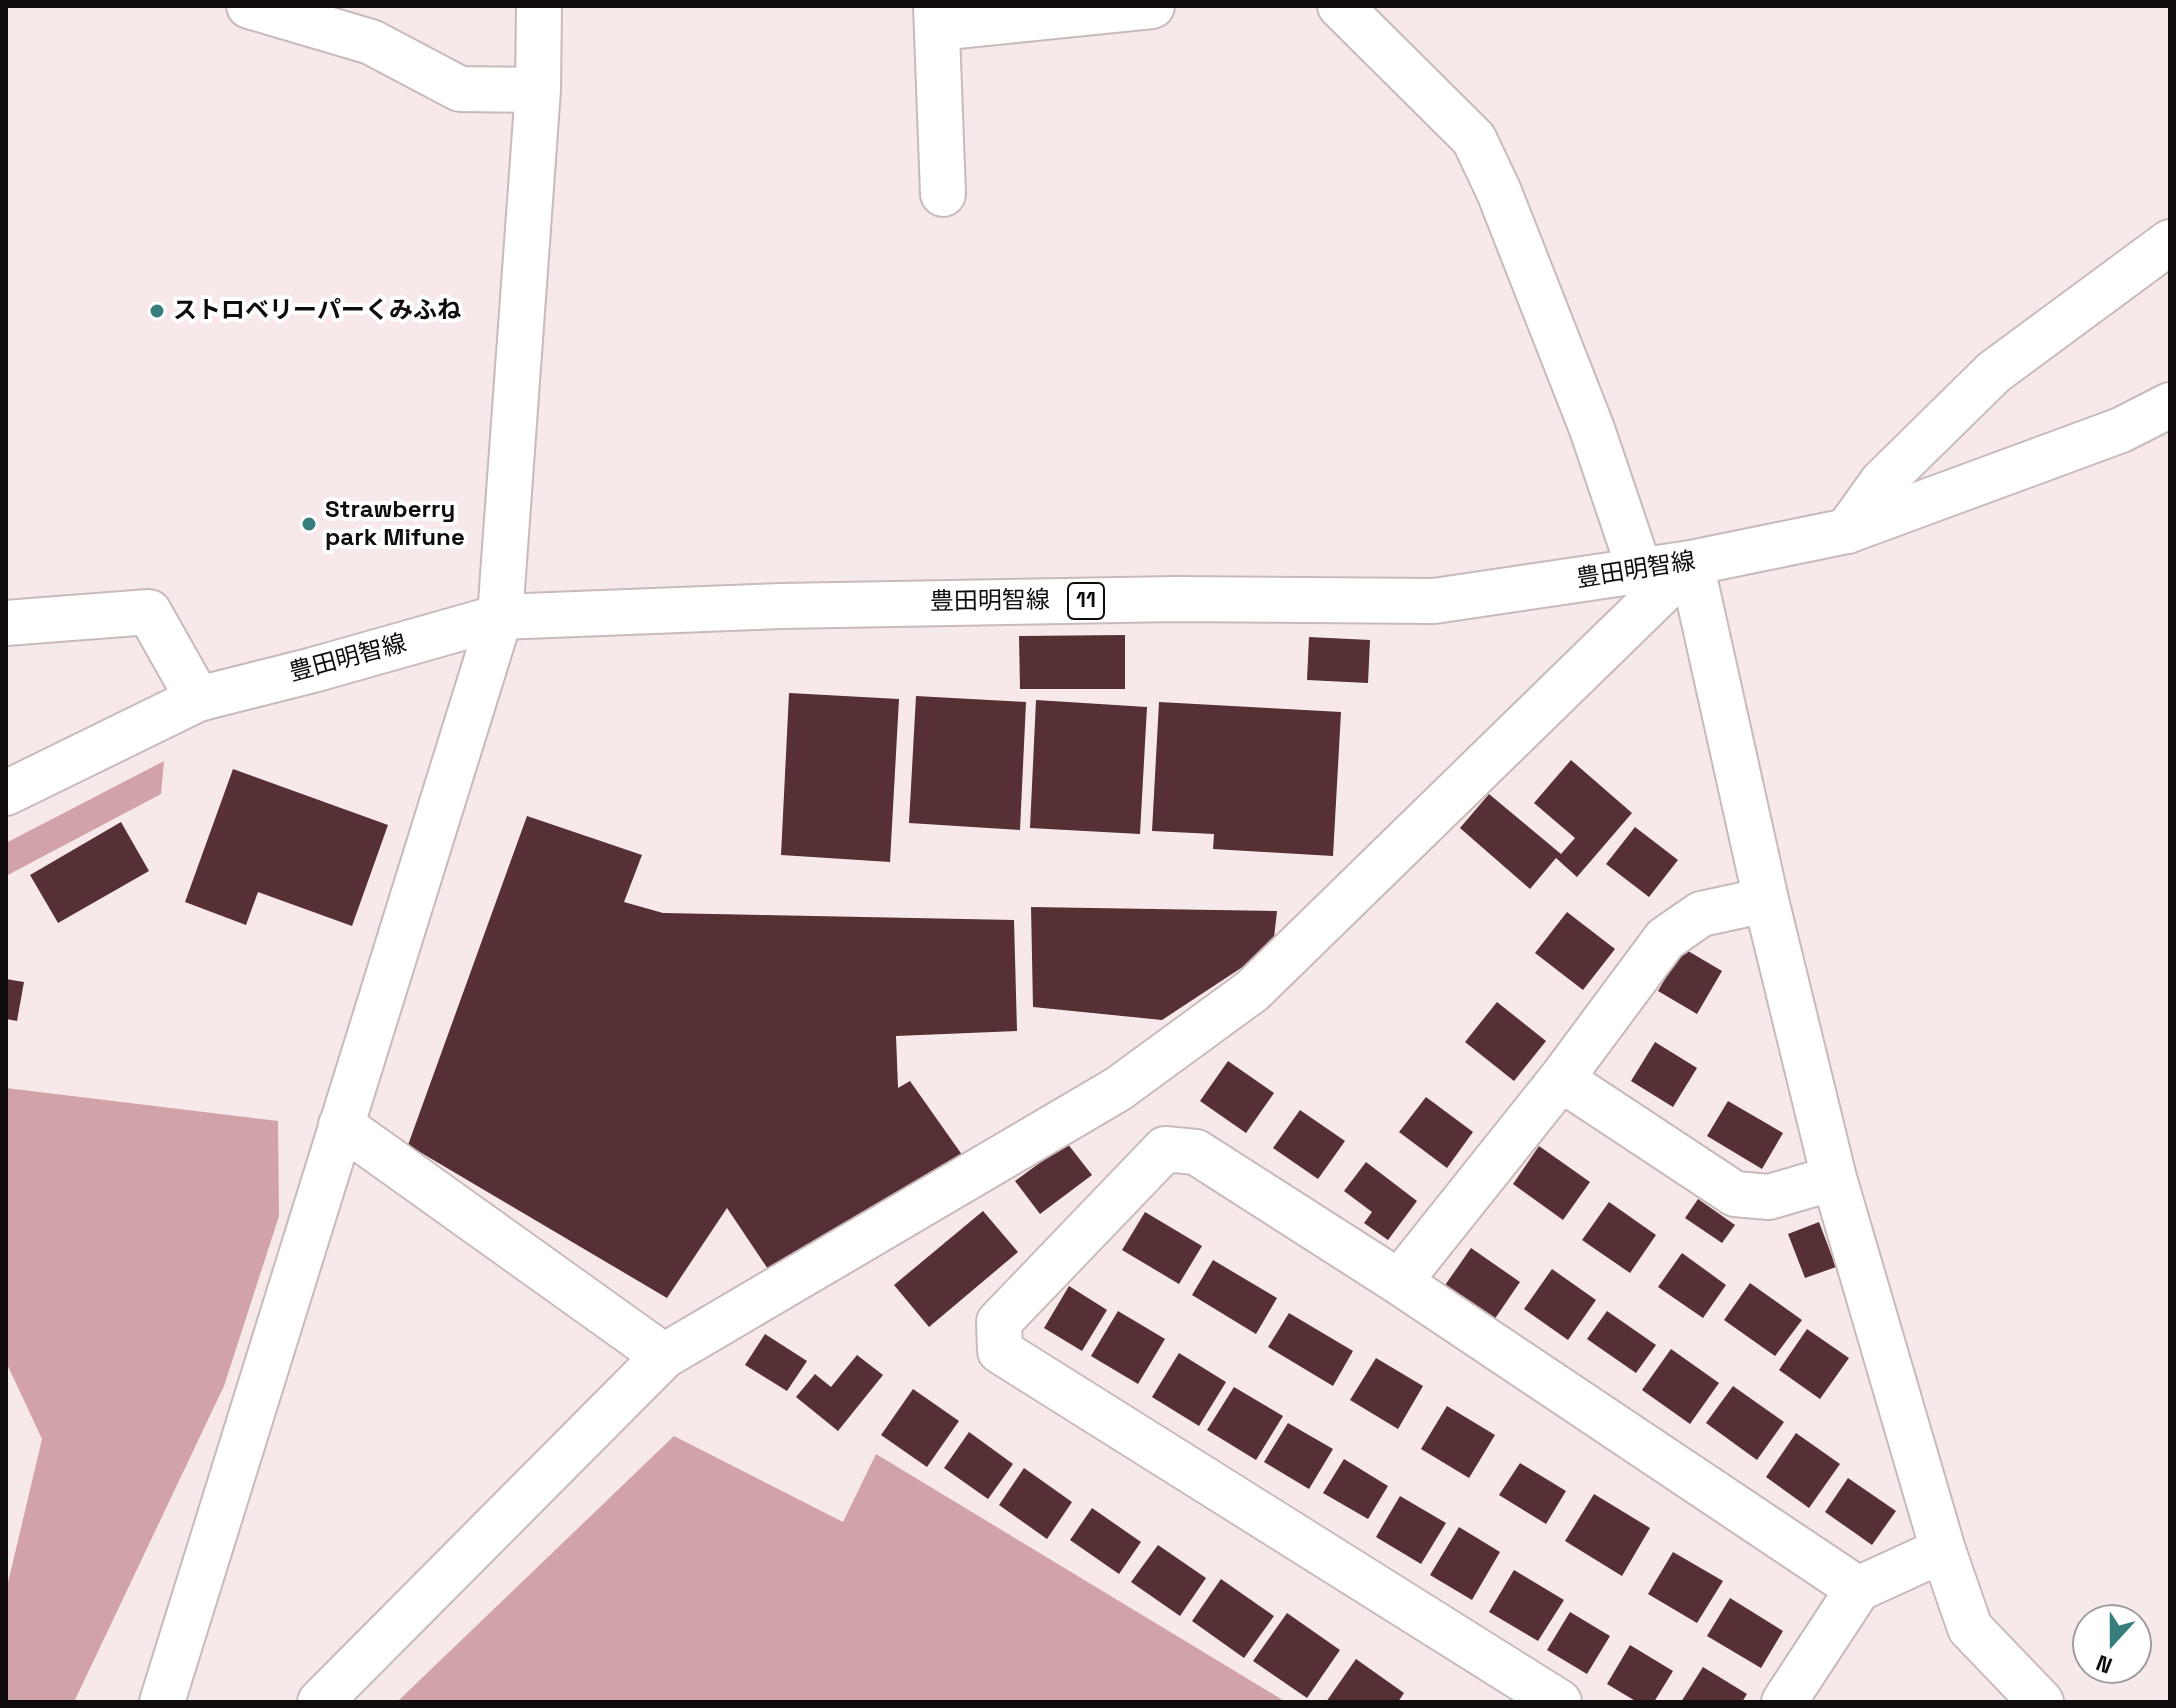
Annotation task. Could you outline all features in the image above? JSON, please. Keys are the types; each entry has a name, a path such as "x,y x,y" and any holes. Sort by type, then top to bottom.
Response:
{"street":[{"path":"249,6 371,42 460,89 538,90"},
{"path":"162,1702 500,617 538,90 539,6"},
{"path":"943,194 936,17 1152,6"},
{"path":"1340,6 1474,139 1499,192 1592,429 1640,571"},
{"path":"1847,531 1882,482 1994,372 2170,242"},
{"name":"豊田明智線","path":"6,793 198,699 500,617 781,606 1160,599 1434,601 1691,563 1847,531 2121,430 2170,405"},
{"path":"1691,563 1766,900 1834,1178 1943,1550 1970,1628 2041,1702"},
{"path":"320,1702 664,1356 1118,1089 1252,991 1691,563"},
{"path":"6,623 149,612 198,699"},
{"path":"1399,1282 1561,1079 1665,939 1701,914 1766,900"},
{"path":"1561,1079 1735,1194 1769,1197 1834,1178"},
{"path":"341,1125 664,1356"},
{"path":"1559,1702 1000,1351 999,1322 1165,1149 1196,1152 1399,1282 1858,1589"},
{"path":"1784,1702 1858,1589 1943,1550"}],"shaded area":[{"path":"164,761 161,794 6,876 6,843"},
{"path":"6,1088 278,1121 279,1216 224,1386 74,1702 6,1702 6,1591 42,1439 6,1362"},
{"path":"674,1436 843,1522 876,1454 1286,1702 397,1702"}],"building":[{"path":"1125,635 1125,689 1020,689 1019,636"},
{"path":"1309,637 1370,640 1368,683 1307,680"},
{"path":"789,693 899,699 890,862 781,855"},
{"path":"916,696 1026,702 1020,830 909,823"},
{"path":"1036,700 1147,707 1140,834 1030,828"},
{"path":"1159,702 1341,712 1333,856 1213,849 1214,834 1152,831"},
{"path":"1571,760 1632,813 1577,877 1556,858 1530,889 1460,828 1489,794 1561,854 1575,838 1534,803"},
{"path":"233,769 388,825 352,926 258,892 246,925 185,902"},
{"path":"527,816 642,855 624,902 663,913 1014,920 1017,1031 896,1036 898,1088 910,1081 965,1159 776,1281 727,1208 667,1298 408,1145"},
{"path":"121,822 149,871 58,923 30,875"},
{"path":"1635,827 1678,860 1649,897 1606,864"},
{"path":"1031,907 1277,911 1273,947 1162,1020 1033,1007"},
{"path":"1567,912 1615,949 1583,990 1535,953"},
{"path":"1683,948 1722,971 1697,1014 1658,991"},
{"path":"6,979 24,982 17,1021 6,1019"},
{"path":"1497,1002 1546,1041 1514,1081 1465,1042"},
{"path":"1655,1042 1697,1068 1673,1107 1631,1081"},
{"path":"1228,1061 1274,1093 1246,1133 1200,1101"},
{"path":"1426,1097 1473,1132 1447,1168 1399,1132"},
{"path":"1728,1101 1783,1133 1762,1169 1707,1136"},
{"path":"1300,1110 1345,1141 1318,1179 1273,1148"},
{"path":"1067,1143 1092,1175 1040,1214 1015,1181"},
{"path":"1539,1146 1590,1182 1563,1220 1513,1184"},
{"path":"1366,1162 1417,1201 1388,1240 1364,1223 1372,1212 1344,1191"},
{"path":"1698,1199 1735,1225 1722,1243 1685,1218"},
{"path":"1609,1202 1656,1235 1630,1273 1582,1240"},
{"path":"983,1211 1018,1252 929,1327 894,1285"},
{"path":"1145,1212 1202,1246 1179,1284 1122,1250"},
{"path":"1819,1222 1836,1267 1805,1278 1788,1234"},
{"path":"1471,1248 1520,1282 1492,1323 1443,1288"},
{"path":"1682,1253 1726,1285 1703,1318 1658,1287"},
{"path":"1213,1260 1277,1298 1256,1334 1192,1295"},
{"path":"1552,1269 1596,1300 1568,1340 1524,1309"},
{"path":"1750,1283 1802,1320 1775,1356 1724,1320"},
{"path":"1069,1286 1107,1310 1082,1351 1044,1328"},
{"path":"1118,1311 1165,1339 1138,1384 1091,1356"},
{"path":"1607,1311 1656,1345 1636,1373 1587,1339"},
{"path":"1289,1313 1353,1351 1333,1386 1268,1347"},
{"path":"1807,1329 1849,1358 1820,1399 1779,1370"},
{"path":"765,1334 807,1361 787,1391 745,1365"},
{"path":"1671,1349 1719,1383 1690,1424 1642,1390"},
{"path":"1179,1353 1226,1382 1199,1426 1152,1397"},
{"path":"857,1355 883,1375 838,1431 796,1397 815,1374 831,1387"},
{"path":"1376,1358 1423,1386 1398,1429 1350,1400"},
{"path":"1733,1386 1784,1422 1757,1460 1706,1423"},
{"path":"1234,1387 1283,1416 1256,1460 1207,1430"},
{"path":"913,1389 959,1421 927,1467 881,1435"},
{"path":"1447,1406 1495,1435 1469,1478 1421,1449"},
{"path":"1288,1423 1333,1449 1309,1489 1264,1462"},
{"path":"969,1432 1013,1464 988,1499 944,1468"},
{"path":"1796,1433 1840,1464 1809,1508 1766,1477"},
{"path":"1344,1459 1388,1486 1368,1519 1323,1493"},
{"path":"1520,1463 1566,1491 1546,1524 1499,1495"},
{"path":"1024,1468 1072,1502 1047,1539 999,1505"},
{"path":"1848,1478 1896,1511 1872,1545 1825,1512"},
{"path":"1594,1494 1650,1528 1622,1576 1565,1541"},
{"path":"1400,1496 1446,1523 1421,1564 1376,1537"},
{"path":"1092,1508 1141,1542 1119,1574 1070,1540"},
{"path":"1459,1527 1500,1552 1472,1600 1430,1575"},
{"path":"1158,1545 1206,1578 1180,1616 1131,1582"},
{"path":"1673,1552 1723,1581 1697,1623 1648,1594"},
{"path":"1514,1570 1564,1600 1538,1641 1489,1612"},
{"path":"1221,1579 1274,1616 1244,1658 1192,1621"},
{"path":"1730,1598 1783,1631 1761,1668 1707,1636"},
{"path":"1570,1612 1610,1636 1587,1674 1547,1650"},
{"path":"1287,1613 1340,1650 1307,1698 1253,1661"},
{"path":"1630,1645 1673,1671 1654,1702 1637,1702 1607,1684"},
{"path":"1356,1659 1404,1693 1398,1702 1326,1702"},
{"path":"1703,1667 1747,1694 1742,1702 1681,1702"}],"place":[{"name":"ストロベリーパーくみふね","path":"157,311"},
{"name":"Strawberry park Mifune","path":"309,524"}]}
